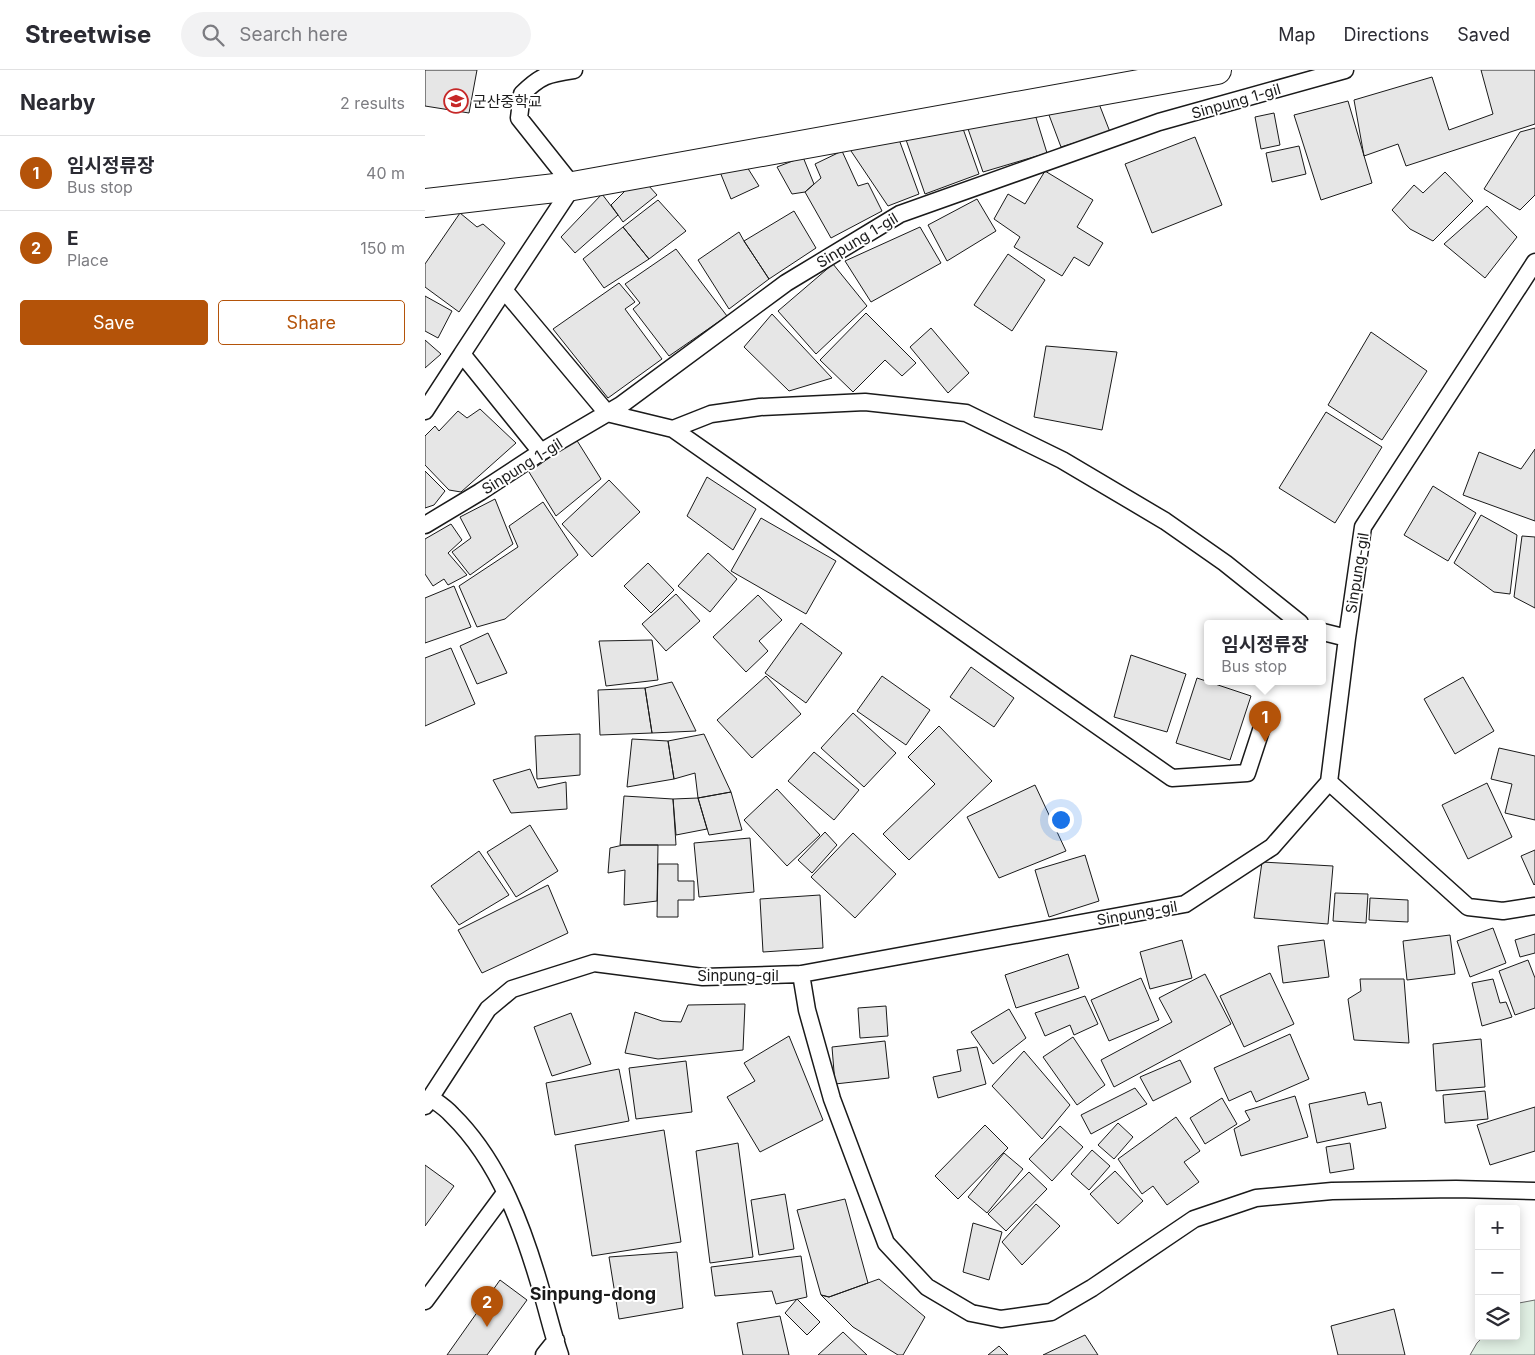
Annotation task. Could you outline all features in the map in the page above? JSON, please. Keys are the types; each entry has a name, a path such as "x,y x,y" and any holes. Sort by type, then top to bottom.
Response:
{"street":[{"path":"425,203 573,186 1217,70"}],"lane":[{"path":"425,411 573,186 519,118 522,94 535,81 547,74 574,70"},
{"name":"Sinpung 1-gil","path":"425,525 541,452 621,405 786,283 900,214 1159,122 1345,70"},
{"name":"Sinpung-gil","path":"428,1102 488,1009 512,989 594,963 703,977 801,974 1185,904 1272,847 1329,782 1363,527 1535,262"},
{"path":"504,290 607,413 673,429 1172,778 1247,773 1265,718"},
{"path":"462,354 541,452"},
{"path":"673,429 711,414 760,407 865,402 966,413 1062,460 1165,521 1225,563 1296,620"},
{"path":"1326,633 1347,638"},
{"path":"1329,782 1468,907 1503,911 1535,906"},
{"path":"801,974 807,1010 831,1099 886,1243 927,1287 971,1313 1001,1318 1051,1312 1092,1288 1194,1219 1256,1198 1332,1191 1456,1189 1535,1191"},
{"path":"428,1102 451,1114 473,1140 494,1170 505,1193 527,1243 558,1347 544,1355"},
{"path":"425,1301 505,1193"}],"green space":[{"path":"1535,1300 1535,1355 1470,1355 1480,1340 1520,1340 1520,1303"}],"building":[{"path":"425,70 477,70 469,113 425,106"},
{"path":"1481,70 1535,70 1535,124 1406,166 1398,144 1364,156 1354,100 1432,77 1449,130 1493,114"},
{"path":"1096,96 1110,132 1061,147 1046,107"},
{"path":"1348,101 1372,183 1321,200 1294,115"},
{"path":"1034,111 1047,153 983,172 967,126"},
{"path":"1274,113 1280,145 1261,149 1255,117"},
{"path":"961,123 979,174 925,194 904,134"},
{"path":"1535,128 1535,195 1520,210 1484,189 1520,132"},
{"path":"897,134 919,194 888,206 849,148"},
{"path":"1195,137 1222,205 1152,233 1125,164"},
{"path":"1299,146 1306,174 1272,182 1266,153"},
{"path":"842,151 858,186 868,183 882,211 831,238 805,192 821,178 815,164"},
{"path":"803,157 814,184 805,192 792,194 777,167"},
{"path":"742,159 759,186 731,199 718,167"},
{"path":"1045,171 1093,200 1077,227 1103,243 1089,266 1074,257 1062,276 1014,247 1020,237 994,219 1008,194 1025,204"},
{"path":"1445,172 1473,201 1433,241 1410,229 1392,210 1414,185 1423,193"},
{"path":"640,176 657,195 623,222 611,205"},
{"path":"602,194 618,215 575,253 561,237"},
{"path":"977,199 996,231 947,261 928,225"},
{"path":"658,200 686,231 649,259 623,227"},
{"path":"1487,206 1517,237 1485,278 1444,244"},
{"path":"794,211 816,248 769,279 744,241"},
{"path":"460,213 477,227 483,224 505,243 459,312 425,287 425,264"},
{"path":"623,227 649,259 604,288 583,259"},
{"path":"920,227 941,263 871,302 845,261"},
{"path":"739,232 769,279 729,309 698,260"},
{"path":"676,249 727,316 669,356 633,309 640,303 625,284"},
{"path":"1008,254 1045,280 1012,331 974,305"},
{"path":"833,264 867,306 816,354 778,311"},
{"path":"619,283 635,302 625,309 662,359 608,398 553,329"},
{"path":"425,296 452,311 438,338 425,331"},
{"path":"866,313 916,363 902,376 885,360 853,392 820,360"},
{"path":"772,314 832,378 789,391 744,347"},
{"path":"931,328 969,373 948,393 910,347"},
{"path":"1371,332 1427,371 1382,440 1328,405"},
{"path":"425,340 441,354 425,368"},
{"path":"1046,346 1117,352 1102,430 1034,417"},
{"path":"480,409 516,443 461,492 449,490 425,465 425,436 435,426 439,431 458,411 467,418"},
{"path":"1326,412 1382,447 1335,523 1279,488"},
{"path":"576,439 601,479 556,516 529,472"},
{"path":"1535,449 1535,521 1463,495 1479,452 1521,469"},
{"path":"425,471 445,491 434,505 425,508"},
{"path":"707,477 756,509 733,550 687,516"},
{"path":"609,480 640,512 592,557 562,524"},
{"path":"1433,486 1476,513 1448,561 1404,535"},
{"path":"495,499 513,544 470,575 452,552 471,538 460,517"},
{"path":"543,502 578,555 505,619 477,627 459,586 518,547 509,526"},
{"path":"1481,515 1517,535 1510,594 1494,592 1454,563"},
{"path":"761,518 836,561 806,614 731,571"},
{"path":"451,524 462,540 448,553 467,575 448,585 444,579 433,586 425,574 425,539"},
{"path":"1522,536 1535,537 1535,608 1514,597"},
{"path":"708,553 737,579 710,612 678,586"},
{"path":"648,563 674,590 651,613 624,586"},
{"path":"454,586 471,627 425,643 425,598"},
{"path":"676,594 700,621 666,651 642,624"},
{"path":"758,595 782,620 759,641 768,651 746,672 713,637"},
{"path":"801,623 842,653 806,703 765,673"},
{"path":"488,633 507,673 477,684 460,646"},
{"path":"652,640 658,680 606,686 599,641"},
{"path":"451,648 475,704 425,726 425,658"},
{"path":"1131,655 1186,674 1167,732 1114,717"},
{"path":"971,667 1014,698 994,727 950,697"},
{"path":"766,676 801,714 752,758 717,720"},
{"path":"882,676 930,710 906,745 857,711"},
{"path":"1463,677 1494,731 1455,754 1424,699"},
{"path":"1197,678 1204,680 1204,685 1218,685 1251,696 1230,760 1176,743"},
{"path":"672,682 696,731 652,733 645,688"},
{"path":"645,688 652,733 600,735 598,690"},
{"path":"853,713 896,753 864,787 821,748"},
{"path":"939,726 992,781 909,860 883,834 935,784 908,757"},
{"path":"580,734 580,775 537,779 535,736"},
{"path":"704,734 731,792 698,798 695,773 674,779 668,741"},
{"path":"632,739 668,741 674,779 627,787"},
{"path":"1499,748 1535,756 1535,820 1505,813 1512,784 1491,779"},
{"path":"814,752 859,790 834,820 788,781"},
{"path":"530,769 538,788 566,782 567,809 511,813 493,780"},
{"path":"1487,783 1512,837 1468,859 1442,805"},
{"path":"1035,785 1066,851 999,878 967,817"},
{"path":"777,789 820,835 787,866 744,820"},
{"path":"731,792 742,830 709,835 698,798"},
{"path":"624,796 673,799 676,845 620,845"},
{"path":"698,798 707,829 676,835 673,799"},
{"path":"530,825 558,871 516,897 487,852"},
{"path":"825,832 837,845 812,873 798,860"},
{"path":"853,833 896,874 855,918 811,877"},
{"path":"750,838 754,892 699,897 694,843"},
{"path":"623,845 658,845 657,901 624,905 625,870 608,873 610,848"},
{"path":"1535,850 1535,884 1534,885 1521,856"},
{"path":"479,851 509,895 459,925 431,886"},
{"path":"1085,855 1099,901 1049,917 1035,870"},
{"path":"1262,862 1333,866 1328,924 1254,918"},
{"path":"658,864 678,864 678,881 694,881 694,900 678,900 678,917 657,917"},
{"path":"548,885 568,933 482,973 458,930"},
{"path":"1335,893 1368,894 1366,923 1333,921"},
{"path":"820,895 823,948 763,952 760,899"},
{"path":"1370,898 1408,900 1408,922 1369,920"},
{"path":"1493,928 1506,963 1470,977 1457,941"},
{"path":"1535,934 1535,953 1520,957 1515,940"},
{"path":"1450,935 1455,974 1407,980 1403,941"},
{"path":"1182,940 1192,978 1150,989 1140,952"},
{"path":"1324,940 1329,977 1283,983 1278,946"},
{"path":"1068,954 1079,988 1016,1008 1005,975"},
{"path":"1528,960 1535,978 1535,1008 1515,1015 1499,971"},
{"path":"1270,973 1294,1024 1244,1047 1220,996"},
{"path":"1205,974 1231,1024 1114,1087 1101,1060 1172,1022 1159,998"},
{"path":"1141,978 1159,1020 1109,1041 1091,1000"},
{"path":"1360,979 1404,979 1409,1043 1354,1040 1348,999 1361,991"},
{"path":"1493,979 1500,1003 1506,1002 1512,1017 1482,1026 1472,983"},
{"path":"1085,996 1098,1024 1074,1035 1070,1025 1045,1036 1035,1013"},
{"path":"745,1004 743,1050 658,1059 625,1053 635,1012 662,1021 681,1022 688,1005"},
{"path":"886,1006 888,1036 860,1038 858,1008"},
{"path":"1009,1009 1026,1038 993,1064 971,1032"},
{"path":"571,1013 591,1064 552,1076 534,1027"},
{"path":"1290,1034 1309,1079 1256,1102 1251,1091 1229,1101 1214,1068"},
{"path":"789,1036 823,1120 760,1152 727,1097 755,1081 744,1063"},
{"path":"1073,1037 1105,1085 1077,1105 1043,1057"},
{"path":"1481,1039 1485,1087 1436,1091 1433,1044"},
{"path":"885,1041 889,1078 835,1084 832,1047"},
{"path":"977,1047 986,1084 938,1098 933,1077 961,1071 957,1050"},
{"path":"1024,1051 1070,1105 1042,1139 992,1086"},
{"path":"1180,1060 1191,1082 1153,1101 1140,1077"},
{"path":"686,1061 692,1112 636,1119 629,1068"},
{"path":"619,1069 629,1121 555,1135 546,1083"},
{"path":"1135,1088 1147,1104 1091,1134 1081,1115"},
{"path":"1485,1091 1488,1119 1445,1123 1443,1095"},
{"path":"1365,1092 1368,1105 1381,1102 1386,1128 1317,1143 1309,1104"},
{"path":"1295,1096 1308,1137 1241,1156 1234,1129 1250,1120 1245,1111"},
{"path":"1222,1098 1237,1124 1205,1144 1190,1118"},
{"path":"1535,1107 1535,1151 1490,1165 1477,1125"},
{"path":"1176,1117 1200,1151 1184,1162 1199,1182 1167,1205 1153,1186 1142,1194 1118,1159"},
{"path":"1118,1123 1133,1137 1114,1159 1098,1145"},
{"path":"985,1125 1008,1148 958,1199 935,1176"},
{"path":"1060,1126 1083,1147 1052,1181 1029,1159"},
{"path":"664,1130 681,1242 592,1256 575,1145"},
{"path":"738,1143 753,1257 710,1263 696,1151"},
{"path":"1350,1143 1354,1169 1330,1173 1326,1147"},
{"path":"1092,1150 1110,1166 1089,1190 1071,1174"},
{"path":"1004,1153 1023,1169 987,1213 968,1197"},
{"path":"425,1165 454,1186 425,1226"},
{"path":"1115,1171 1143,1201 1118,1224 1090,1194"},
{"path":"1029,1172 1047,1189 1006,1231 988,1214"},
{"path":"785,1194 794,1249 759,1255 751,1200"},
{"path":"845,1199 868,1283 829,1297 821,1295 797,1210"},
{"path":"1036,1204 1060,1226 1022,1265 1002,1242"},
{"path":"973,1223 1002,1232 989,1280 963,1272"},
{"path":"677,1252 683,1308 619,1319 609,1257"},
{"path":"801,1256 807,1297 776,1304 772,1291 715,1296 711,1267"},
{"path":"879,1279 925,1317 903,1355 898,1355 853,1327 821,1295 829,1297"},
{"path":"500,1280 527,1300 487,1355 447,1355"},
{"path":"797,1299 820,1322 807,1335 785,1313"},
{"path":"1394,1309 1405,1355 1338,1355 1331,1326"},
{"path":"780,1316 789,1355 743,1355 737,1323"},
{"path":"843,1332 867,1355 818,1355"},
{"path":"1085,1335 1098,1355 1043,1355"},
{"path":"999,1346 1008,1355 988,1355"}],"place":[{"name":"군산중학교","path":"456,101"},
{"name":"임시정류장","path":"1265,742"},
{"name":"E","path":"487,1327"}],"district":[{"name":"Sinpung-dong","path":"593,1293"}]}
